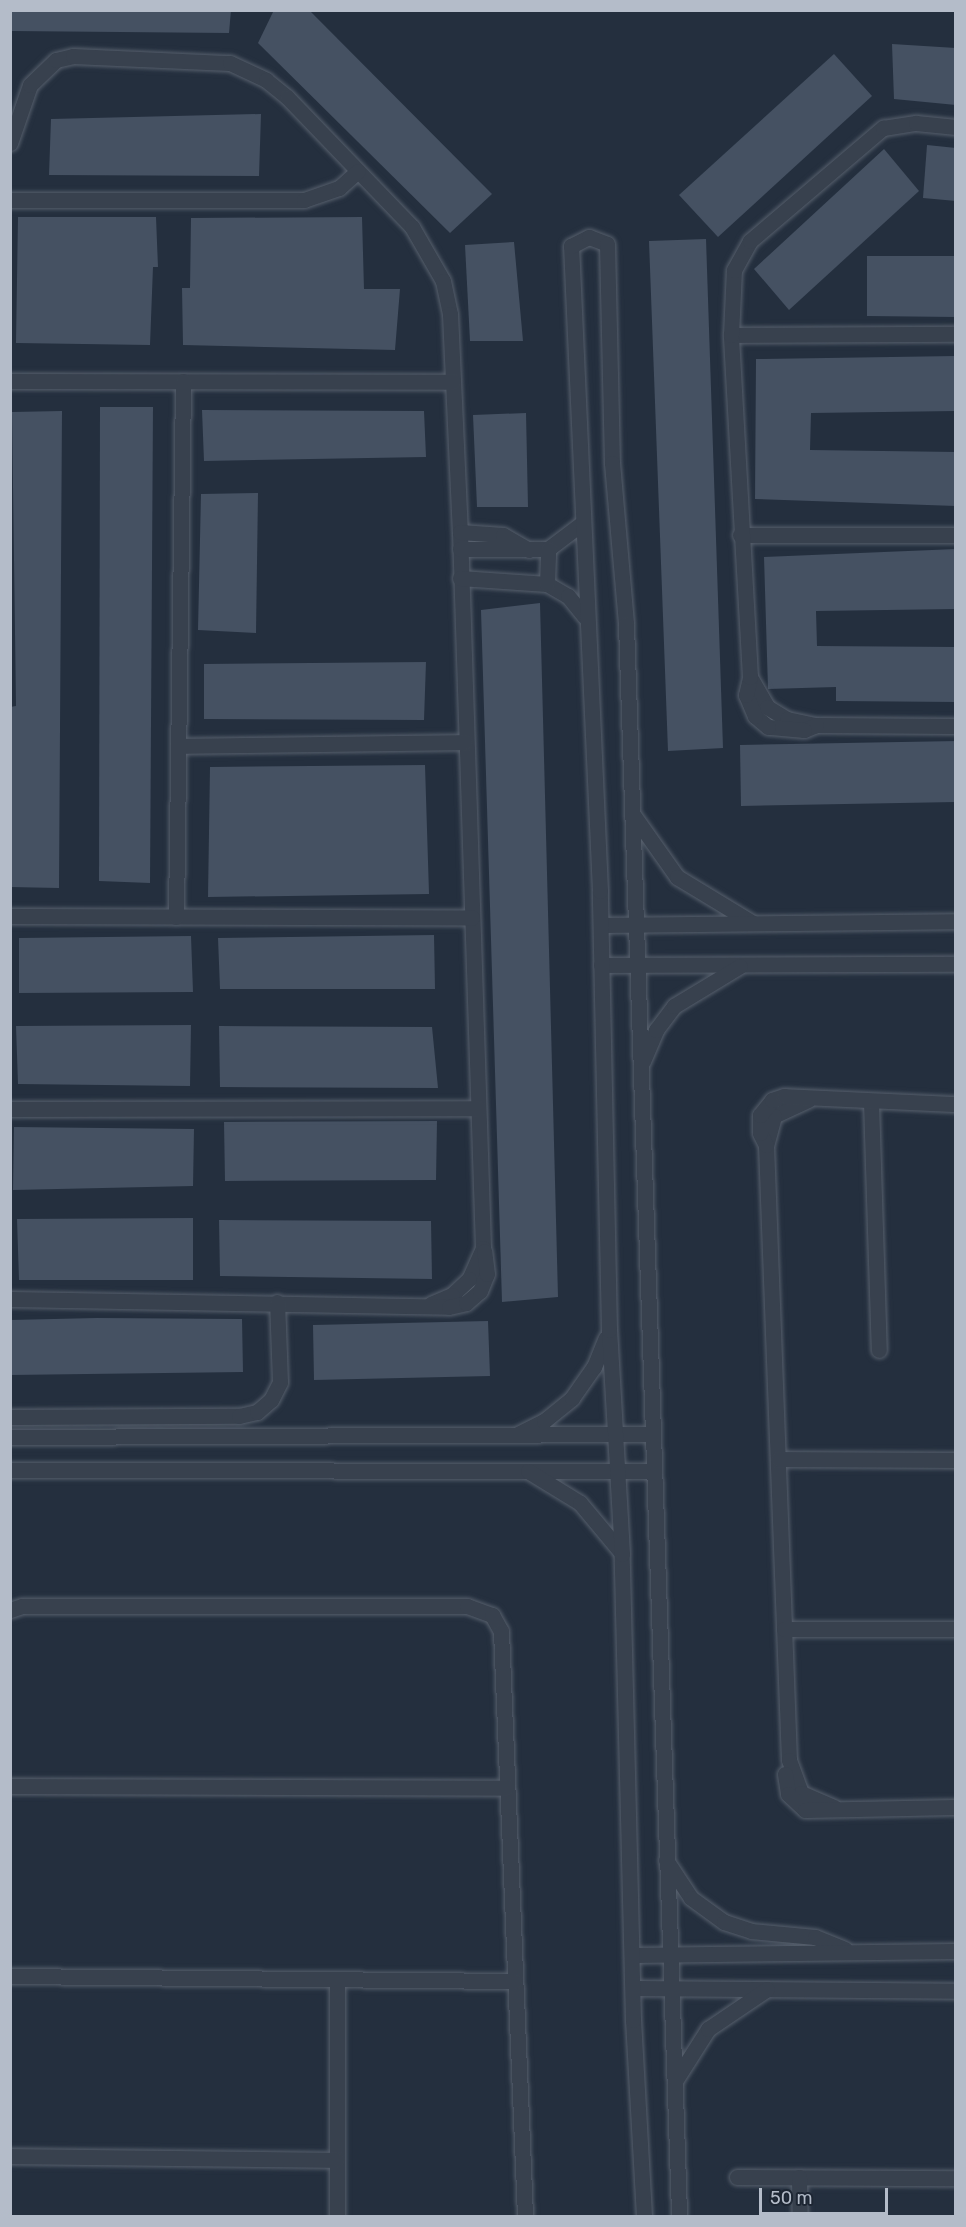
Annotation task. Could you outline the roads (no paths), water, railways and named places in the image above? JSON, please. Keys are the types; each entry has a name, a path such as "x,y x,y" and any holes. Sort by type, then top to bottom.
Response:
{"street":[{"path":"10,143 30,85 56,60 73,56 209,59 242,68 277,88 358,171 412,227 439,271 450,314 460,532 483,1248 469,1279 431,1304 10,1299"},
{"path":"956,127 916,123 888,126 854,148 743,250 733,280 731,335 740,535 750,677 773,712 816,725 956,726"},
{"path":"10,200 304,200 328,194 358,171"},
{"path":"644,2217 633,1988 622,1554 613,1434 609,1330 601,925 585,618 571,246 589,237 607,244 612,463 626,624 664,1857 679,2217"},
{"path":"731,335 956,334"},
{"path":"10,381 453,382"},
{"path":"176,917 183,381"},
{"path":"460,549 548,549 581,524"},
{"path":"460,532 503,535 529,550"},
{"path":"740,535 956,535"},
{"path":"547,584 548,549"},
{"path":"460,578 547,584 568,596 585,618"},
{"path":"178,746 465,742"},
{"path":"632,812 657,856 677,877 753,923"},
{"path":"10,916 471,918"},
{"path":"601,925 956,921"},
{"path":"640,1073 649,1044 674,1006 708,981 745,963"},
{"path":"601,965 956,964"},
{"path":"956,1104 808,1100 774,1116 766,1145 789,1760 801,1793 834,1807 956,1807"},
{"path":"871,1102 879,1350"},
{"path":"10,1109 478,1108"},
{"path":"10,1417 239,1416 256,1412 271,1400 280,1382 277,1302"},
{"path":"512,1437 544,1421 572,1398 594,1367 609,1330"},
{"path":"10,1437 512,1437 652,1434"},
{"path":"778,1459 956,1460"},
{"path":"522,1469 580,1503 622,1554"},
{"path":"10,1470 652,1471"},
{"path":"10,1610 22,1606 485,1610 501,1631 525,2217"},
{"path":"784,1629 956,1629"},
{"path":"10,1786 506,1788"},
{"path":"664,1857 691,1898 724,1922 751,1931 815,1936 848,1951"},
{"path":"632,1955 956,1951"},
{"path":"10,1976 515,1980"},
{"path":"337,1980 337,2217"},
{"path":"633,1988 956,1991"},
{"path":"673,2084 708,2029 767,1989"},
{"path":"10,2156 337,2160"},
{"path":"736,2177 956,2178"},
{"path":"798,2177 800,2217"}]}
